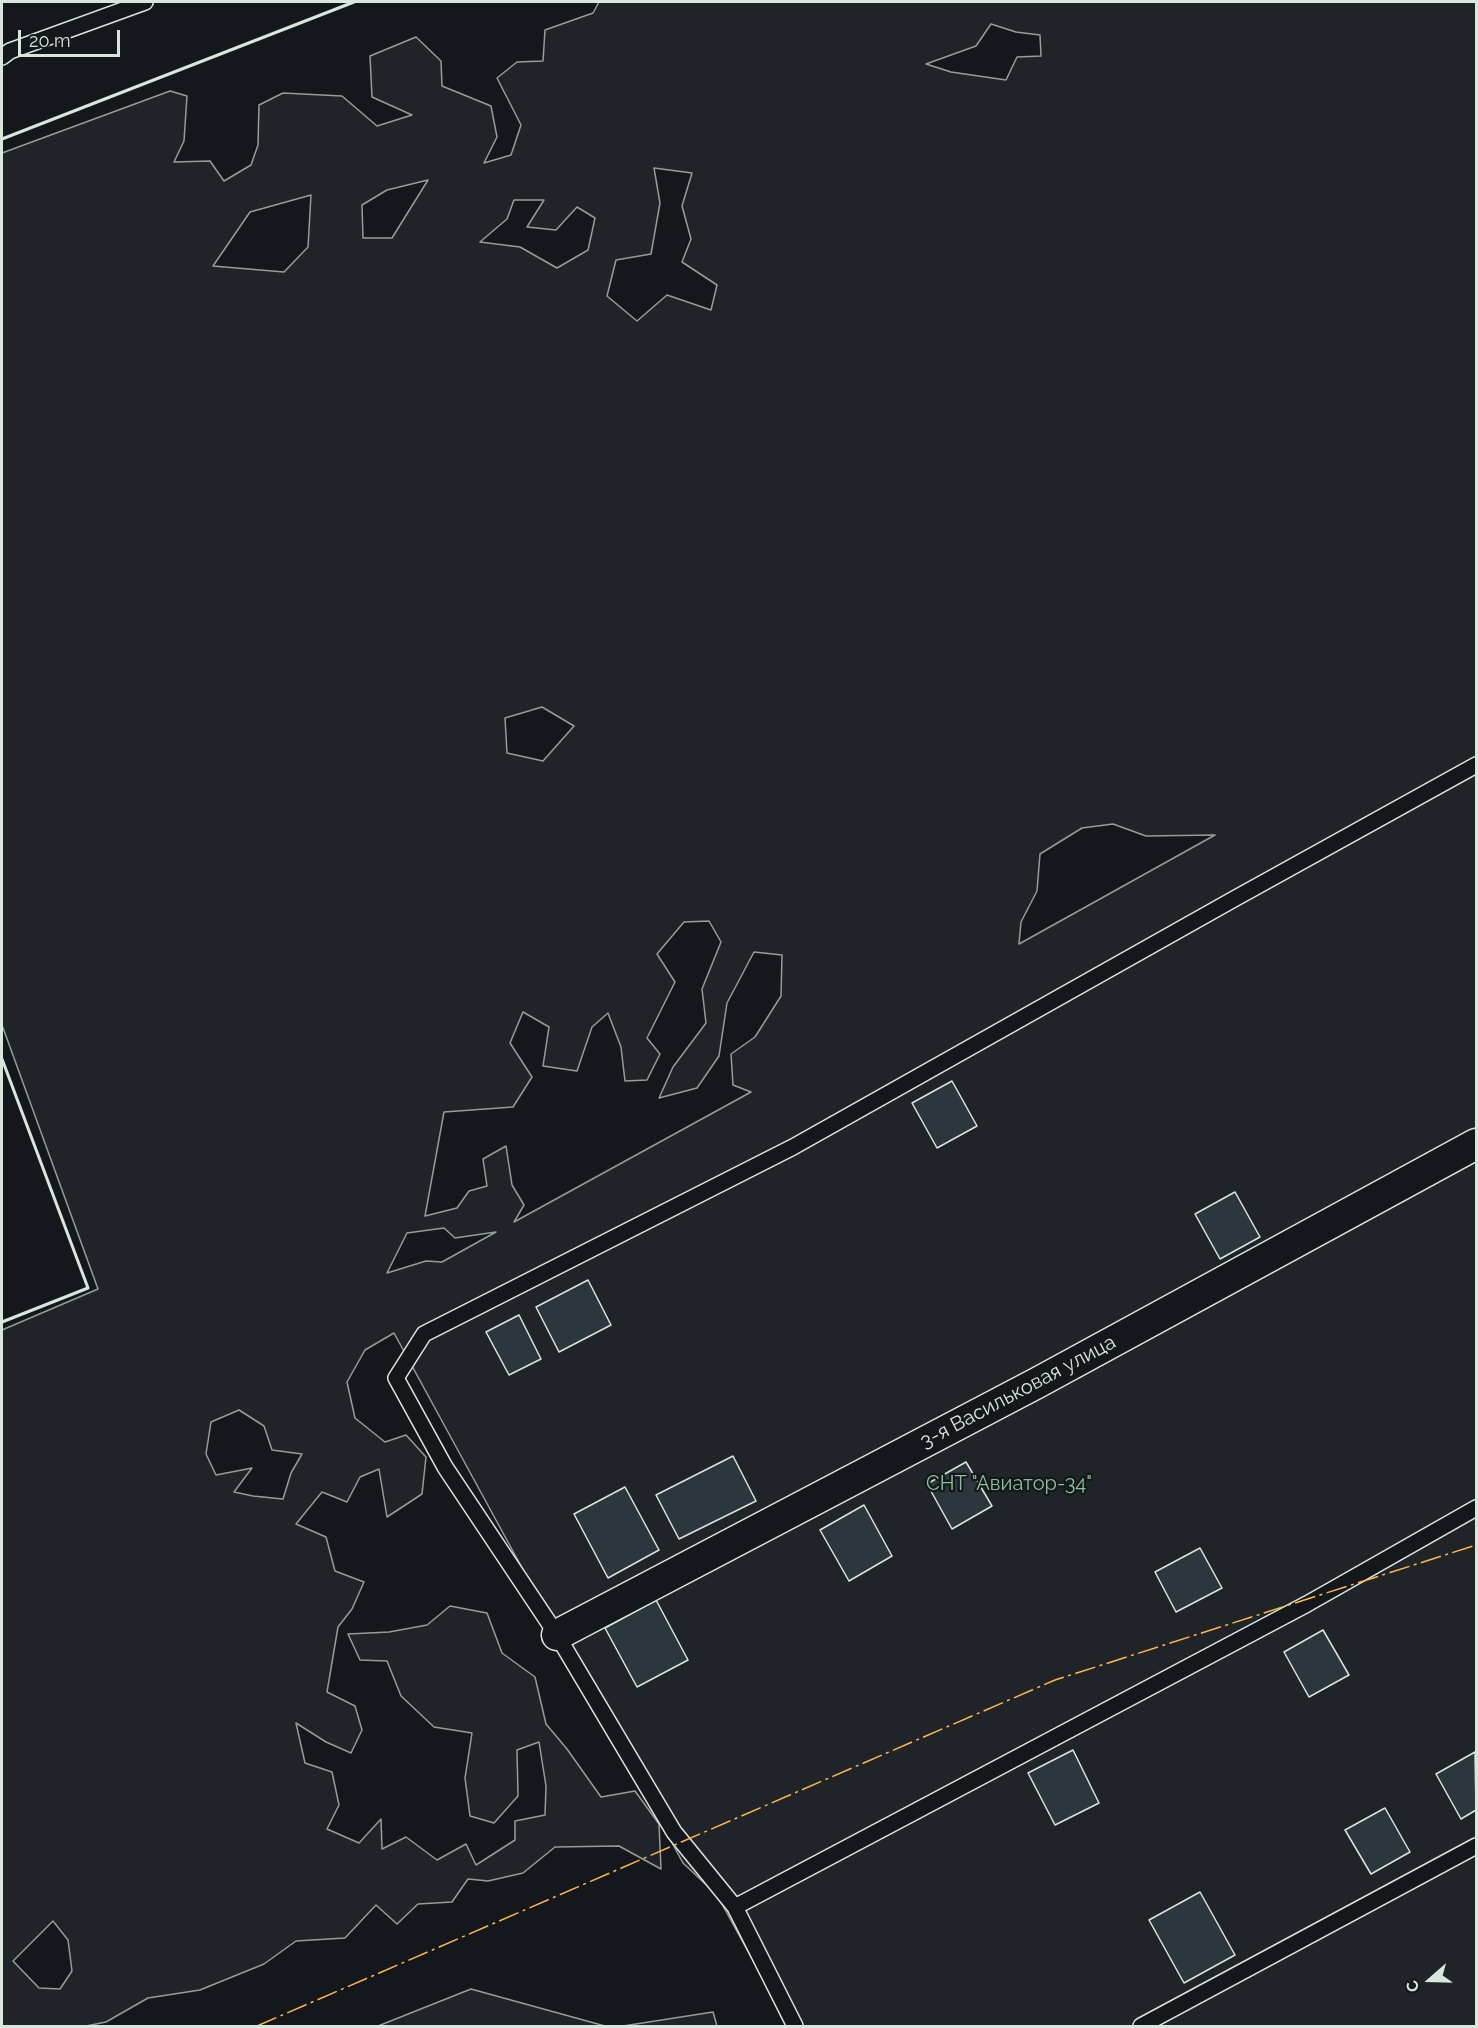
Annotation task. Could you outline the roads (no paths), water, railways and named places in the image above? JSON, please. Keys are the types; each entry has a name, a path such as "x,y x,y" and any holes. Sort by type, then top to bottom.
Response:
{"street":[{"name":"3-я Васильковая улица","path":"557,1635 1026,1389 1476,1144"}],"lane":[{"path":"4,50 144,2"},
{"path":"795,2026 735,1907 674,1832 557,1635 445,1467 396,1378 424,1334 793,1147 1234,898 1476,765"},
{"path":"735,1907 1307,1604 1476,1508"},
{"path":"1141,2026 1476,1846"}],"park label":[{"name":"СНТ \"Авиатор-34\"","path":"1009,1484"}]}
